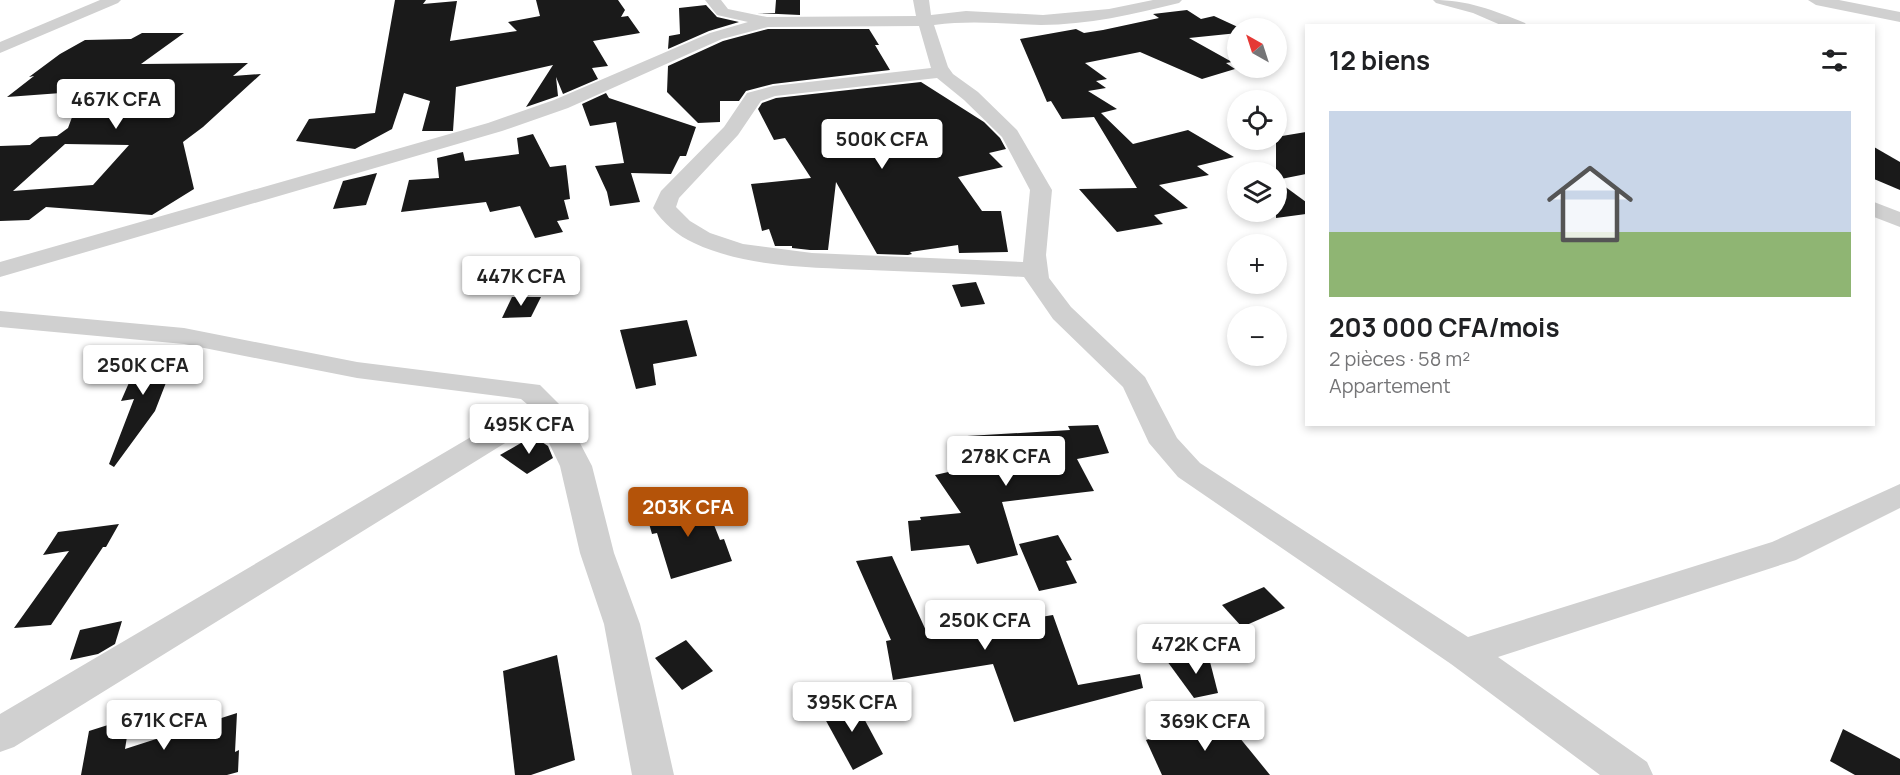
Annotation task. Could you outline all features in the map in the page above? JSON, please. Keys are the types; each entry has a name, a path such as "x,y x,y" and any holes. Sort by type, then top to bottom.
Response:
{"street":[{"path":"0,48 113,0"},
{"path":"713,0 723,12 768,22"},
{"path":"0,270 495,127 561,104 716,36 768,22 923,10 966,16 1035,20 1065,19 1109,14 1173,0"},
{"path":"1441,0 1478,10 1514,24"},
{"path":"1822,1 1900,17"},
{"path":"1822,1 1900,29"},
{"path":"923,10 946,78 971,96 1010,135 1041,190 1034,255 1037,279 1062,313 1135,384 1164,443 1189,470 1464,653 1632,775"},
{"path":"943,72 773,91 754,97 732,131 669,196 664,208 682,226 702,238 739,251 812,260 1036,270"},
{"path":"1875,208 1900,220"},
{"path":"0,319 184,336 357,370 530,391 545,405 576,466 597,553 622,624 653,775"},
{"path":"0,735 506,431 545,405"},
{"path":"1464,653 1784,551 1900,495"}],"building":[{"path":"395,0 426,0 423,4 457,1 450,41 517,31 508,22 540,16 536,0 618,0 625,10 621,17 628,16 640,33 593,41 608,66 592,68 598,79 563,94 556,77 558,96 526,107 553,65 456,87 453,131 422,131 430,101 404,93 392,129 355,149 296,141 309,119 375,113"},
{"path":"776,0 800,0 800,15 757,13 775,13"},
{"path":"706,5 717,17 739,22 709,31 668,49 669,36 680,34 679,8"},
{"path":"1187,10 1201,19 1214,16 1227,22 1227,34 1189,38 1227,59 1227,71 1202,79 1140,52 1085,63 1107,79 1096,81 1106,88 1088,91 1117,109 1101,113 1133,144 1188,130 1234,157 1197,166 1209,175 1159,185 1188,208 1154,215 1163,224 1117,232 1079,189 1137,188 1094,117 1062,119 1051,101 1047,102 1020,39 1076,29 1084,33 1159,18 1153,14"},
{"path":"768,29 869,29 879,45 875,45 890,70 773,84 746,91 739,101 720,101 720,122 698,123 667,92 668,66 723,41"},
{"path":"142,33 184,33 141,64 248,63 233,76 261,74 203,127 183,142 194,189 152,215 46,207 29,220 0,221 0,146 30,145 40,137 57,136 68,128 78,101 88,91 7,97 60,54 85,40 131,39","holes":["65,144 129,145 93,185 13,191"]},
{"path":"921,82 984,122 1000,138 1006,149 989,153 1003,167 958,177 982,211 1001,211 1008,252 959,253 958,245 910,252 912,254 908,255 877,254 836,182 828,250 775,246 769,229 762,231 751,184 811,178 785,138 774,140 758,109 762,103 776,98"},
{"path":"606,93 609,98 696,127 686,156 680,156 671,174 631,173 640,202 610,206 607,192 595,166 624,163 616,122 590,126 582,104"},
{"path":"1305,132 1305,174 1287,178 1287,162 1276,162 1276,150 1287,150 1287,135"},
{"path":"533,134 550,167 566,165 570,199 564,200 569,219 557,221 563,232 535,238 520,206 490,212 486,202 401,212 409,180 439,178 437,158 463,152 465,161 519,154 517,138"},
{"path":"1875,148 1900,162 1900,190 1875,179"},
{"path":"377,173 366,205 333,209 343,181"},
{"path":"1287,188 1305,201 1305,214 1287,217"},
{"path":"976,282 985,304 961,307 952,285"},
{"path":"512,297 541,297 531,317 502,318"},
{"path":"687,320 697,356 653,364 656,385 636,389 620,330"},
{"path":"145,346 173,346 156,363 174,362 155,411 114,467 109,464 134,399 121,401"},
{"path":"1098,425 1109,453 1077,459 1094,491 1002,502 1018,555 977,564 969,545 911,551 908,521 921,520 920,517 961,513 935,475 975,466 967,436 1070,430 1068,426"},
{"path":"533,436 548,446 553,458 527,474 500,455"},
{"path":"703,497 720,540 724,539 732,561 671,579 657,533 652,534 646,513"},
{"path":"119,524 106,547 103,547 51,625 14,628 69,551 43,555 58,532"},
{"path":"1058,535 1072,560 1066,561 1077,583 1039,591 1019,544"},
{"path":"892,556 928,635 1053,615 1078,685 1140,674 1143,688 1014,722 993,664 893,680 886,641 891,640 856,561"},
{"path":"1264,587 1285,608 1242,627 1222,605"},
{"path":"122,621 115,644 98,654 70,660 80,630"},
{"path":"686,640 713,671 682,690 655,658"},
{"path":"1208,654 1218,693 1194,698 1167,661"},
{"path":"557,655 575,760 531,775 515,775 503,671"},
{"path":"853,698 883,754 853,770 819,708"},
{"path":"237,713 235,752 239,750 238,772 227,775 81,775 89,731 130,718 125,749"},
{"path":"1222,716 1270,775 1162,775 1146,740"},
{"path":"1843,729 1900,759 1900,775 1855,775 1830,761"}]}
